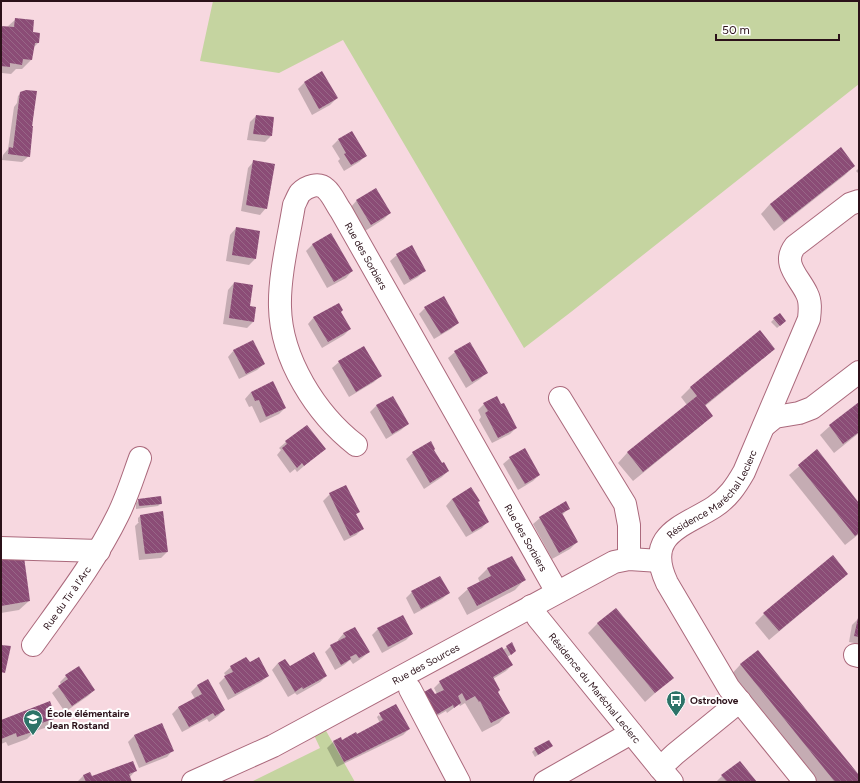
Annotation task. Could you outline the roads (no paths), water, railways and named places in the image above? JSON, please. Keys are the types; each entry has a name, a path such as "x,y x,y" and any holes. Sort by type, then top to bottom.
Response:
{"street":[{"name":"Rue des Sorbiers","path":"356,445 335,427 307,390 292,360 281,327 280,288 294,205 300,193 312,186 318,185 323,186 328,190 335,201 557,592"},
{"name":"Résidence Maréchal Leclerc","path":"660,561 662,548 668,536 681,525 726,498 744,472 764,426 809,319 809,299 791,265 790,255 795,246 850,204 859,201"},
{"path":"764,426 775,417 799,413 812,408 859,372"},
{"path":"560,398 625,504 629,525 629,559"},
{"name":"Rue du Tir à l'Arc","path":"33,645 86,572 99,550 120,511 140,458"},
{"name":"Rue du Tir à l'Arc","path":"1,548 99,550"},
{"name":"Rue des Sources","path":"193,782 273,746 614,562 629,559 660,561"},
{"path":"660,561 667,583 723,678 805,782"},
{"name":"Résidence du Maréchal Leclerc","path":"530,606 538,618 666,775 675,754 740,701"},
{"path":"410,689 459,782"},
{"path":"545,782 631,733"}],"place":[{"name":"Ostrohove","path":"676,717"},
{"name":"École élémentaire Jean Rostand","path":"33,736"}]}
